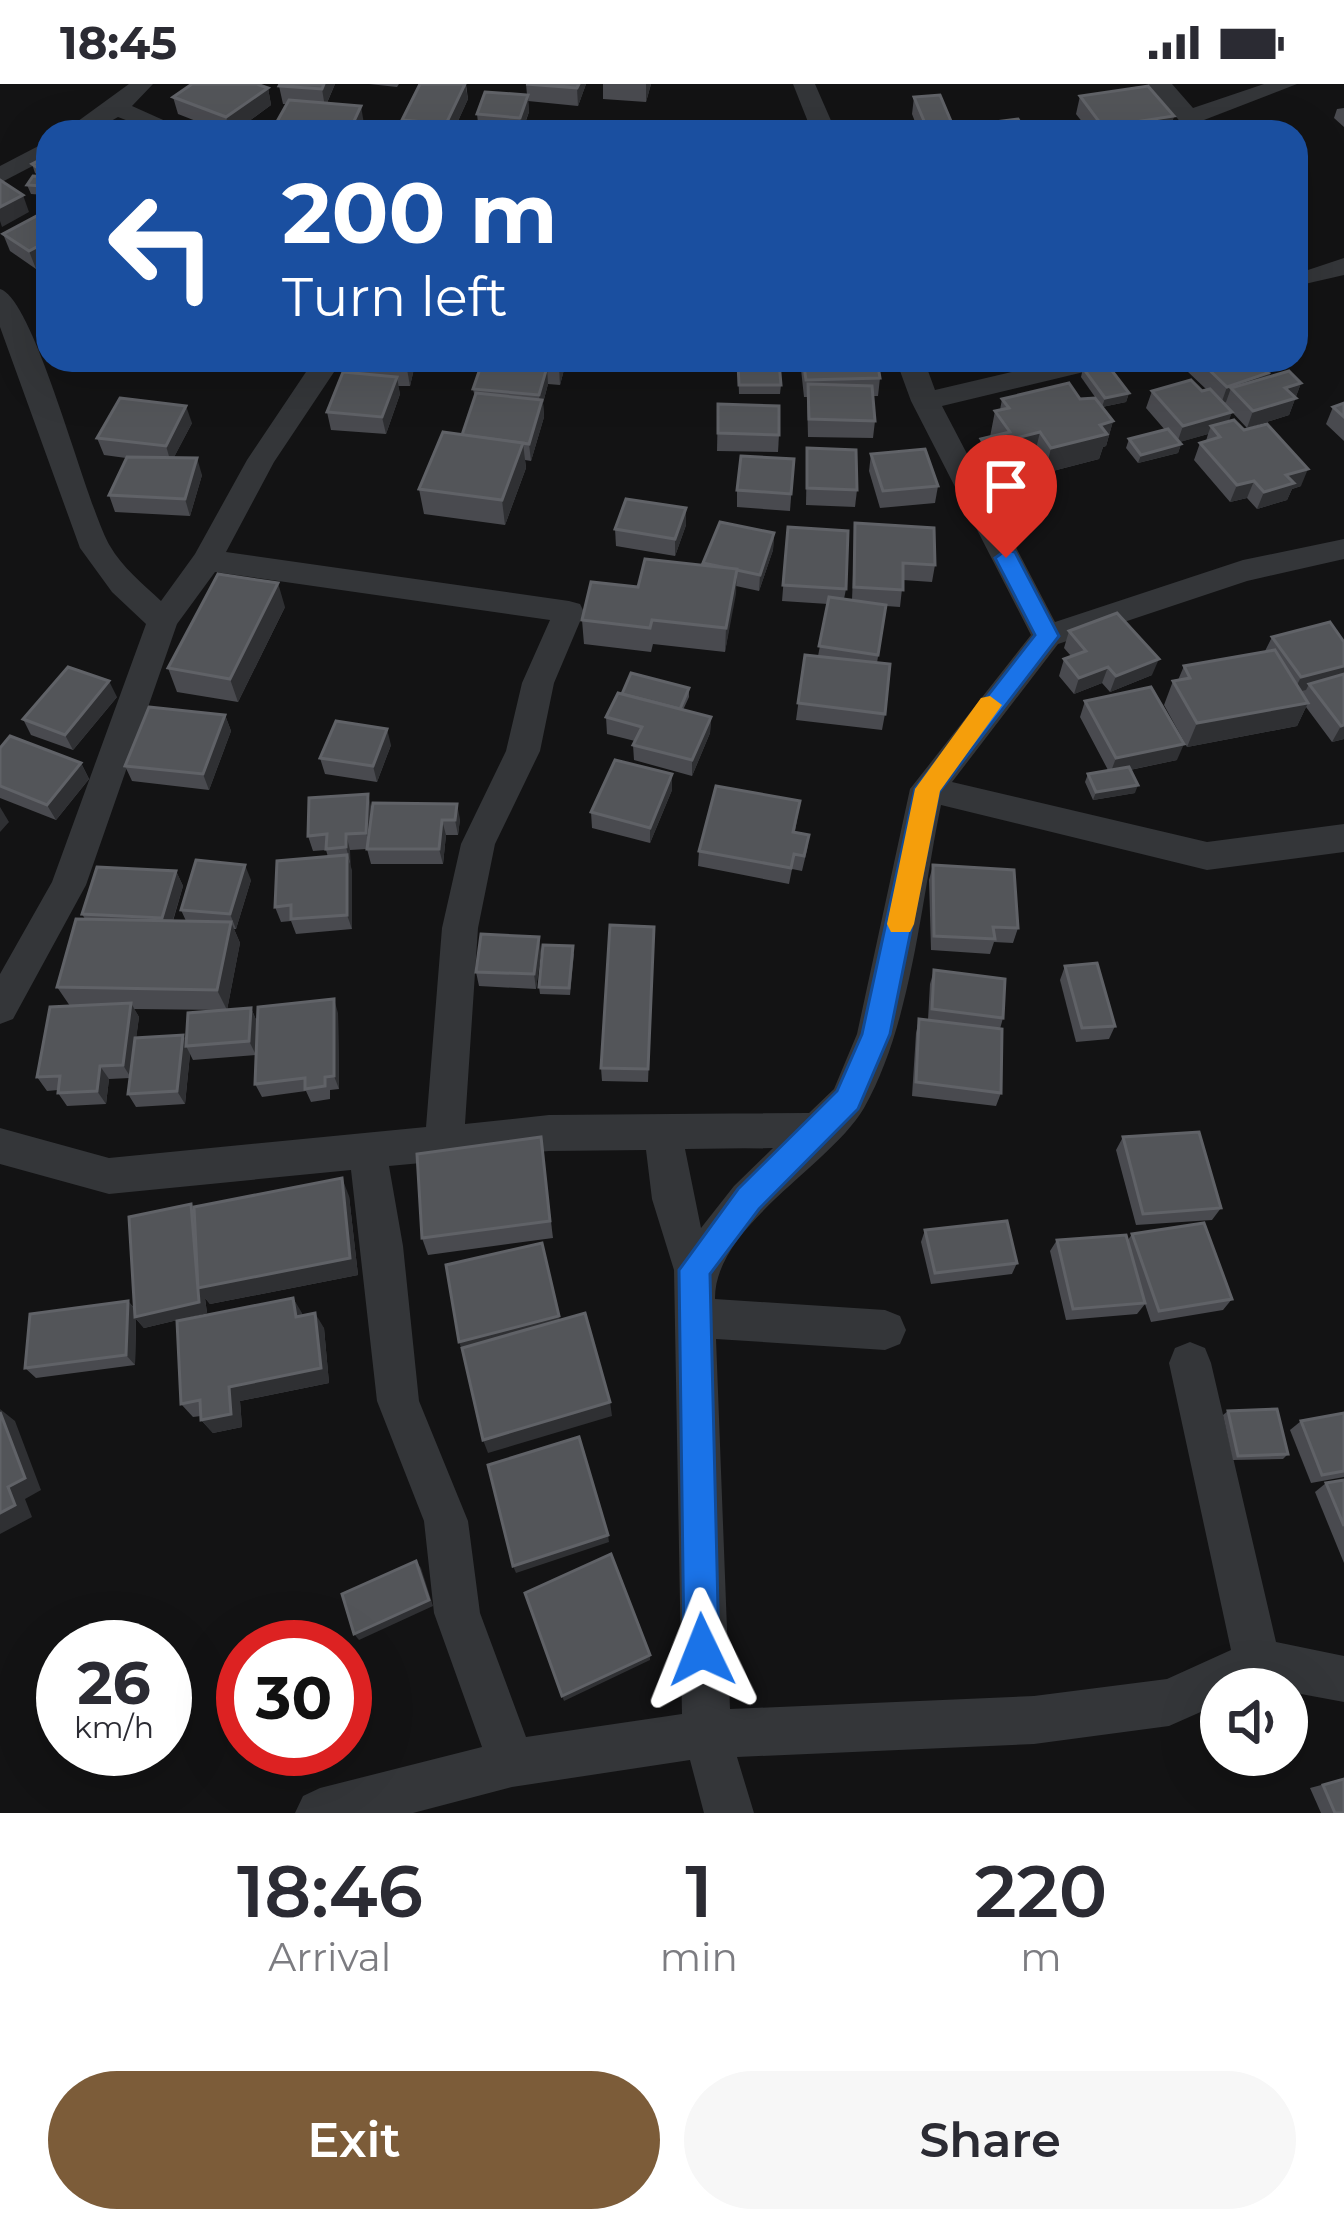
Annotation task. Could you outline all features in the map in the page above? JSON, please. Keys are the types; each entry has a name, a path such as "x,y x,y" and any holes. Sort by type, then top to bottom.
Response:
{"street":[{"path":"96,120 142,84"},
{"path":"804,84 819,120"},
{"path":"1159,84 1193,120"},
{"path":"1206,120 1286,84"},
{"path":"116,108 147,120"},
{"path":"2,172 36,154"},
{"path":"1308,275 1344,266"},
{"path":"0,297 33,373 95,548 123,584 163,621"},
{"path":"0,1008 68,885 163,621 207,560 261,460 320,372"},
{"path":"914,372 1047,636"},
{"path":"925,400 1048,372"},
{"path":"694,1270 748,1199 848,1100 876,1034 927,789 1047,636 1244,571 1344,549"},
{"path":"207,560 568,612 538,683 523,752 478,844 460,928 444,1144"},
{"path":"927,789 1207,856 1344,838"},
{"path":"0,1146 109,1176 549,1133 815,1130"},
{"path":"663,1132 672,1199 694,1270 696,1471 707,1734 729,1813"},
{"path":"367,1150 398,1401 446,1521 457,1613 512,1763"},
{"path":"695,1318 885,1330"},
{"path":"1190,1363 1257,1662"},
{"path":"320,1813 512,1763 707,1734 1034,1720 1168,1702 1257,1662 1344,1679"}],"building":[{"path":"192,84 268,88 226,117 173,97"},
{"path":"280,84 324,84 322,89"},
{"path":"420,84 465,84 448,120 402,120"},
{"path":"526,84 579,84 577,88"},
{"path":"1148,86 1174,116 1098,120 1080,96"},
{"path":"485,92 528,95 520,118 477,114"},
{"path":"940,95 950,120 924,120 914,97"},
{"path":"289,100 361,106 355,120 278,120"},
{"path":"0,180 23,195 0,207"},
{"path":"36,216 36,247 29,251 3,234"},
{"path":"343,372 397,377 382,417 327,412"},
{"path":"479,372 546,372 539,395 473,389"},
{"path":"738,372 780,372 781,385 739,385"},
{"path":"805,372 879,372 880,378 806,380"},
{"path":"1086,372 1113,372 1129,393 1105,398"},
{"path":"1211,372 1268,373 1227,387"},
{"path":"1286,372 1301,383 1285,388 1296,398 1253,411 1231,388"},
{"path":"1191,380 1202,391 1210,389 1232,412 1183,426 1152,391"},
{"path":"1069,383 1080,399 1095,398 1113,421 1100,425 1107,434 1051,448 1040,432 1016,438 1030,458 1000,466 981,439 1010,432 995,411 1009,408 1002,399"},
{"path":"808,384 872,386 875,421 809,419"},
{"path":"476,393 542,400 529,444 462,435"},
{"path":"120,398 186,406 166,446 97,438"},
{"path":"718,404 779,406 779,435 718,433"},
{"path":"1234,420 1244,430 1267,424 1308,469 1286,475 1294,483 1264,492 1254,481 1237,485 1200,443 1220,437 1211,426"},
{"path":"1168,429 1181,444 1141,455 1129,439"},
{"path":"443,432 523,443 502,500 419,489"},
{"path":"807,448 856,450 857,490 807,488"},
{"path":"925,449 938,486 883,491 871,454"},
{"path":"741,456 794,459 791,494 737,490"},
{"path":"127,457 197,458 185,499 109,495"},
{"path":"626,499 686,508 675,539 615,529"},
{"path":"720,522 774,533 760,575 703,563"},
{"path":"855,523 934,528 935,565 903,563 903,590 854,587"},
{"path":"788,527 848,531 846,589 783,585"},
{"path":"645,559 737,569 726,628 652,620 650,628 582,620 591,582 638,587"},
{"path":"218,574 278,583 230,679 168,668"},
{"path":"829,597 886,605 878,655 819,646"},
{"path":"1117,613 1159,659 1116,676 1108,667 1079,678 1064,659 1086,651 1069,631"},
{"path":"1330,622 1344,642 1344,666 1301,677 1272,637"},
{"path":"1275,650 1308,703 1197,723 1173,681 1190,678 1184,666"},
{"path":"805,655 890,664 885,714 798,703"},
{"path":"68,667 109,681 65,735 23,719"},
{"path":"631,673 689,688 680,709 622,694"},
{"path":"1344,674 1344,725 1341,726 1309,684"},
{"path":"1151,687 1184,744 1116,758 1085,701"},
{"path":"618,693 711,717 692,760 633,745 642,727 606,717"},
{"path":"149,707 225,715 203,774 125,766"},
{"path":"336,721 387,729 373,766 320,758"},
{"path":"10,736 81,763 47,805 0,786 0,748"},
{"path":"615,760 672,774 650,828 591,812"},
{"path":"1129,767 1138,785 1096,792 1088,774"},
{"path":"716,786 800,801 793,832 809,835 804,856 794,854 791,868 699,851"},
{"path":"368,794 366,833 346,834 346,847 326,849 327,834 308,836 309,798"},
{"path":"373,803 457,804 455,820 442,820 439,849 367,849"},
{"path":"347,855 347,915 291,919 291,905 275,907 277,861"},
{"path":"196,860 245,865 230,914 181,910"},
{"path":"933,865 1014,870 1018,928 993,927 995,939 934,936"},
{"path":"97,867 176,871 162,918 82,914"},
{"path":"76,919 231,922 217,990 57,987"},
{"path":"610,925 654,927 648,1069 601,1068"},
{"path":"481,934 539,937 534,974 476,972"},
{"path":"543,945 573,946 569,988 539,987"},
{"path":"1097,963 1115,1026 1082,1028 1065,966"},
{"path":"934,970 1005,979 1003,1018 932,1009"},
{"path":"334,999 334,1076 325,1077 325,1086 305,1089 305,1078 255,1084 258,1007"},
{"path":"131,1003 123,1065 100,1066 97,1091 58,1093 60,1076 37,1077 50,1007"},
{"path":"251,1008 249,1041 186,1046 188,1013"},
{"path":"919,1019 1002,1029 1001,1093 916,1082"},
{"path":"183,1035 177,1091 128,1094 135,1038"},
{"path":"1199,1132 1221,1208 1143,1214 1123,1137"},
{"path":"541,1137 550,1221 422,1238 417,1154"},
{"path":"342,1178 350,1258 198,1288 194,1207"},
{"path":"191,1204 199,1302 135,1317 129,1217"},
{"path":"1007,1221 1017,1263 935,1273 925,1230"},
{"path":"1204,1223 1232,1299 1159,1311 1132,1234"},
{"path":"1126,1235 1145,1303 1073,1309 1057,1240"},
{"path":"542,1243 559,1316 459,1342 446,1265"},
{"path":"293,1298 296,1317 315,1313 321,1368 229,1387 231,1414 201,1420 200,1400 181,1404 177,1321"},
{"path":"128,1301 126,1355 25,1368 30,1314"},
{"path":"585,1313 610,1402 483,1440 462,1348"},
{"path":"1277,1409 1288,1454 1238,1456 1228,1411"},
{"path":"0,1412 25,1478 8,1487 15,1505 0,1513"},
{"path":"1344,1413 1344,1471 1322,1475 1301,1421"},
{"path":"579,1437 608,1535 513,1566 488,1465"},
{"path":"1344,1480 1344,1526 1326,1483"},
{"path":"611,1554 650,1655 562,1696 525,1593"},
{"path":"416,1561 429,1600 372,1626 372,1620 350,1620 342,1594"},
{"path":"1344,1779 1344,1813 1335,1813 1323,1785"}],"slow traffic":[{"path":"900,924 927,789 990,705"}],"route":[{"path":"702,1650 694,1270 748,1199 848,1100 876,1034 927,789 1047,636 1006,558"}]}
